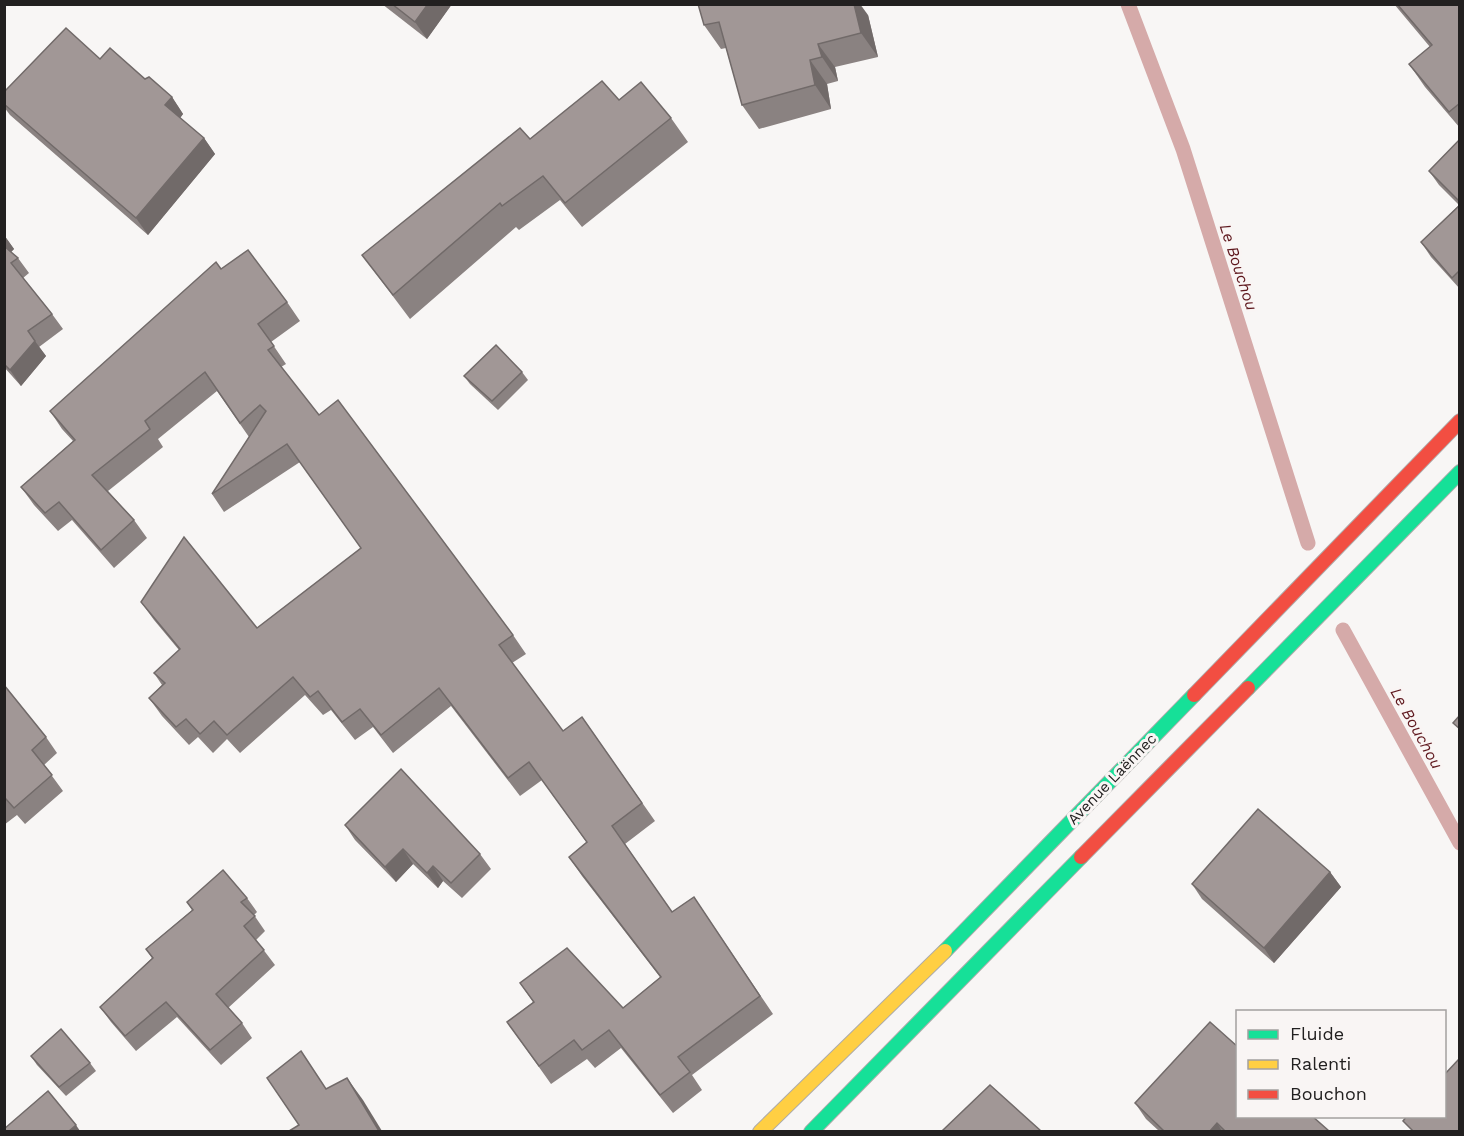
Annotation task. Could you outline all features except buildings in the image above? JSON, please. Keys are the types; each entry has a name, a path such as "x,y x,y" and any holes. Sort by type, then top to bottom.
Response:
{"main road":[{"name":"Avenue Laënnec","path":"760,1131 957,939 1118,797 1386,522 1460,421"},
{"name":"Avenue Laënnec","path":"811,1131 1118,797 1386,522 1460,472"}],"waterway":[{"name":"Le Bouchou","path":"1128,4 1183,149 1308,543"},
{"name":"Le Bouchou","path":"1343,630 1460,843"}],"traffic: fast":[{"path":"1248,688 1460,472"},
{"path":"945,951 1194,695"},
{"path":"811,1132 1081,857"}],"traffic: slow":[{"path":"760,1132 945,951"}],"traffic: jam":[{"path":"1194,695 1460,421"},
{"path":"1081,857 1248,688"}]}
